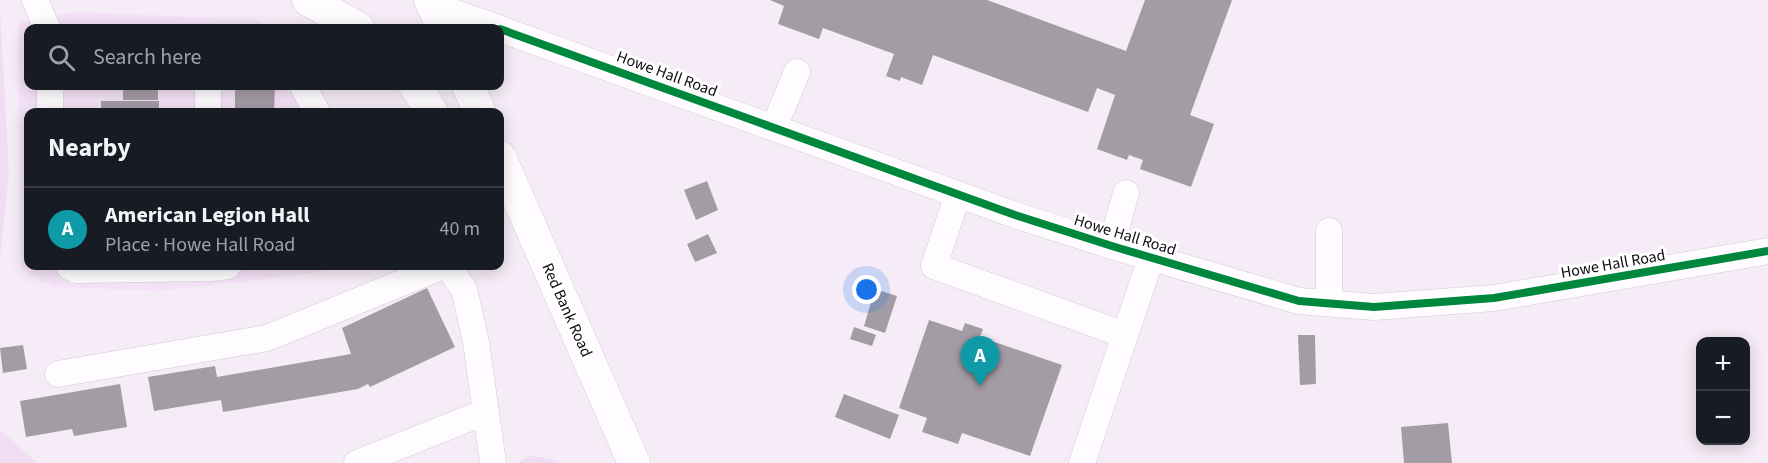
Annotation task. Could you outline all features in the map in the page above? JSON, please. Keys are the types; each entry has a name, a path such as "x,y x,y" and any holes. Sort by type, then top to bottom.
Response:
{"main road":[{"path":"308,0 351,24"},
{"path":"418,90 429,108"},
{"path":"470,90 478,108"},
{"name":"Red Bank Road","path":"504,166 634,463"},
{"path":"504,200 534,235"}],"street":[{"path":"35,0 45,24"},
{"name":"Howe Hall Road","path":"431,8 483,24"},
{"name":"Howe Hall Road","path":"504,31 958,194 1111,246 1299,301 1374,307 1494,298 1768,251"},
{"path":"774,127 797,72"},
{"path":"50,90 50,108"},
{"path":"208,90 208,108"},
{"path":"305,90 315,108"},
{"path":"1111,246 1126,193"},
{"path":"958,194 934,266 1125,335"},
{"path":"1329,231 1329,303"},
{"path":"1082,463 1151,258"},
{"path":"58,374 267,338 435,270"},
{"path":"448,270 464,289 476,342 493,463"},
{"path":"357,463 485,412"}],"shaded area":[{"path":"0,9 9,174 0,256"},
{"path":"75,12 256,20 262,24 24,24 24,90 317,90 318,108 24,108 24,270 321,270 321,272 160,291 56,287 21,270 18,23"},
{"path":"0,430 38,463 0,463"},
{"path":"530,455 557,461 559,463 518,463"}],"building":[{"path":"770,0 987,0 1126,51 1145,0 1232,0 1190,115 1214,124 1191,187 1140,169 1143,160 1129,155 1127,160 1097,149 1115,95 1097,88 1088,112 933,55 922,85 901,77 900,81 886,76 894,54 823,28 819,39 778,24 784,6"},
{"path":"123,90 158,90 158,100 123,100"},
{"path":"235,90 275,90 274,108 235,108"},
{"path":"101,101 159,101 159,108 101,108"},
{"path":"707,181 718,210 696,220 684,190"},
{"path":"708,234 717,253 695,262 687,244"},
{"path":"427,288 455,347 370,387 368,384 358,389 223,412 221,400 154,411 148,377 215,366 217,377 351,354 342,328"},
{"path":"875,289 897,296 885,333 864,326"},
{"path":"929,320 962,331 965,323 983,329 980,337 1062,365 1030,456 962,433 958,444 922,432 927,418 899,408"},
{"path":"854,327 876,335 872,346 850,339"},
{"path":"1298,335 1315,335 1316,384 1300,385"},
{"path":"23,345 27,369 3,373 0,348"},
{"path":"120,384 127,427 74,436 72,429 26,437 20,401"},
{"path":"844,394 899,415 890,439 835,417"},
{"path":"1448,423 1452,463 1404,463 1401,427"}],"cycle path":[{"path":"504,30 1015,215 1299,301 1374,307 1494,298 1768,251"}],"place":[{"name":"American Legion Hall","path":"980,386"}]}
